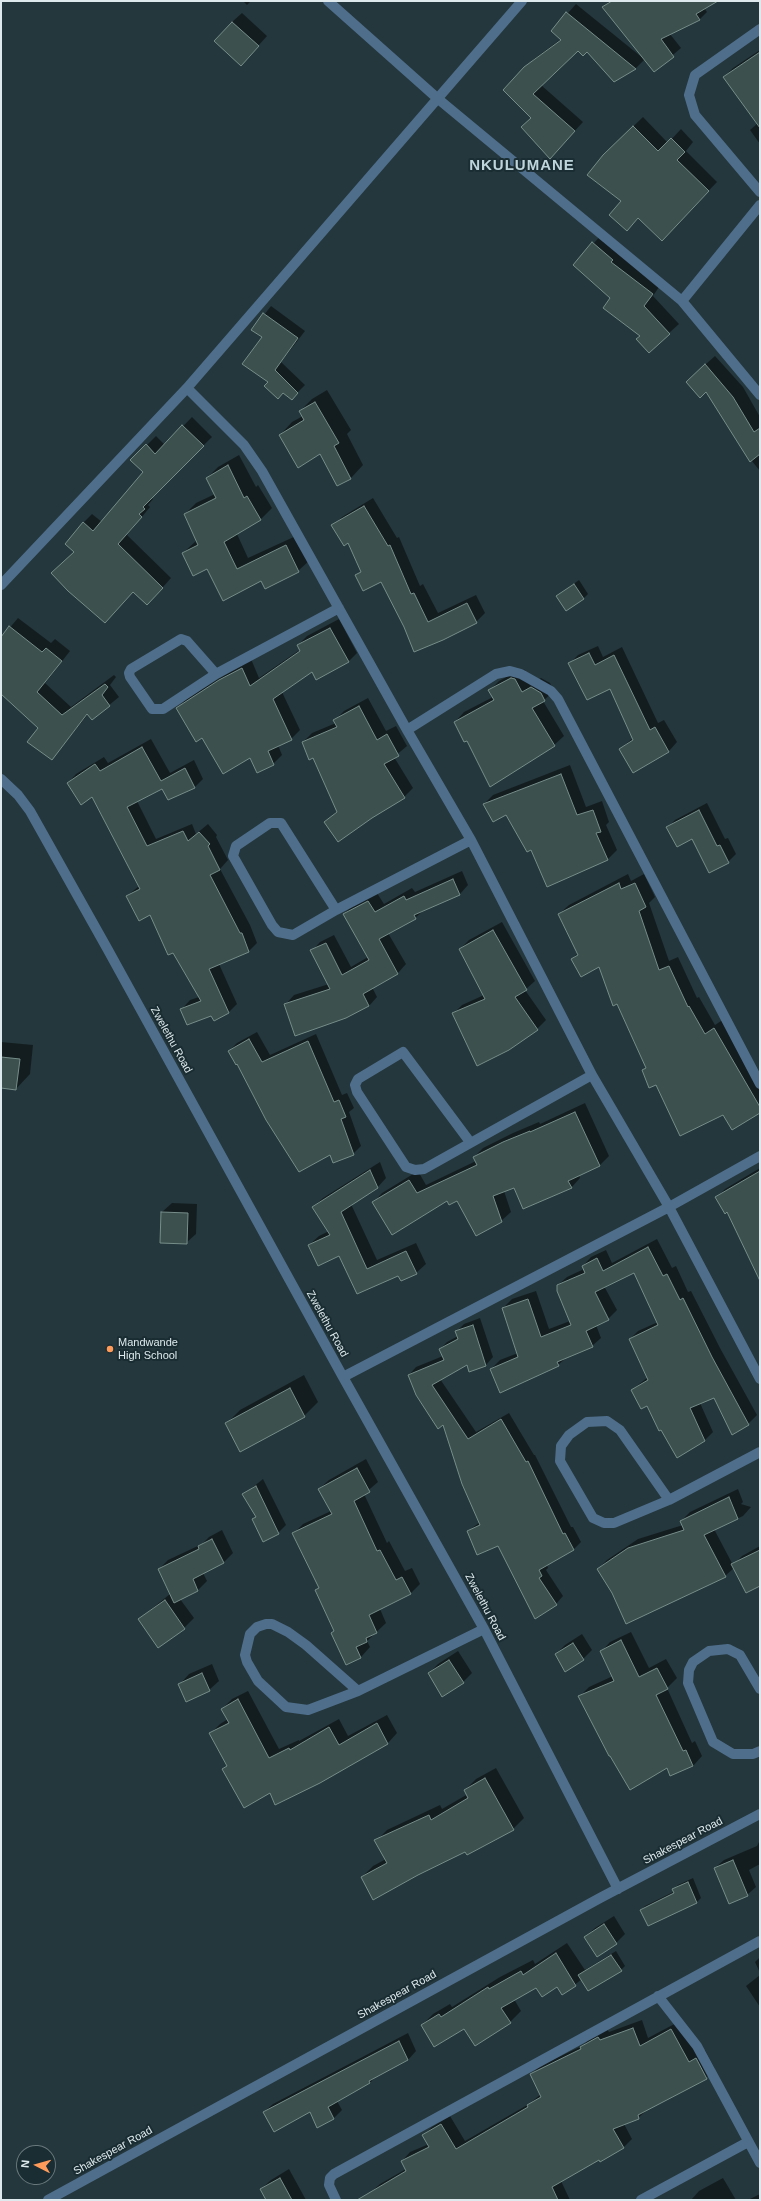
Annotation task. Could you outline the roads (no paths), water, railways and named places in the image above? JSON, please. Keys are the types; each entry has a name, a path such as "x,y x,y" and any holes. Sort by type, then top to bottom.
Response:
{"street":[{"path":"328,1 437,98 682,301 760,395"},
{"path":"3,580 187,388 522,1"},
{"path":"760,29 695,76 689,95 695,115 760,192"},
{"path":"682,301 760,205"},
{"path":"187,388 252,455 407,730 471,840 592,1075 669,1207 760,1379"},
{"path":"216,674 187,641 181,638 131,669 129,673 130,677 155,710 163,709 216,674 339,608"},
{"path":"407,730 496,674 510,671 521,674 551,691 558,699 760,1084"},
{"name":"Zwelethu Road","path":"1,780 18,795 30,811 484,1629 618,1889"},
{"path":"336,910 280,823 270,823 234,849 233,856 272,926 278,932 293,935 336,910 471,840"},
{"path":"470,1142 403,1052 358,1079 356,1085 357,1092 406,1167 424,1169 592,1075"},
{"path":"343,1377 669,1207 760,1156"},
{"path":"669,1500 620,1430 607,1421 587,1422 569,1434 561,1446 560,1461 593,1518 604,1523 614,1523 669,1500 760,1452"},
{"path":"358,1691 306,1645 288,1632 272,1624 266,1624 257,1627 250,1634 246,1650 247,1662 258,1681 286,1707 311,1710 358,1691 484,1629"},
{"path":"760,1689 740,1655 728,1649 708,1651 693,1662 689,1670 688,1683 713,1742 733,1754 753,1754 760,1751"},
{"name":"Shakespear Road","path":"48,2200 618,1889 760,1814"},
{"path":"336,2200 329,2185 330,2178 334,2174 760,1941"},
{"path":"658,1996 697,2046 760,2163"},
{"path":"641,2200 748,2142"}],"place":[{"name":"Mandwande High School","path":"110,1349"}],"district":[{"name":"NKULUMANE","path":"522,166"}]}
